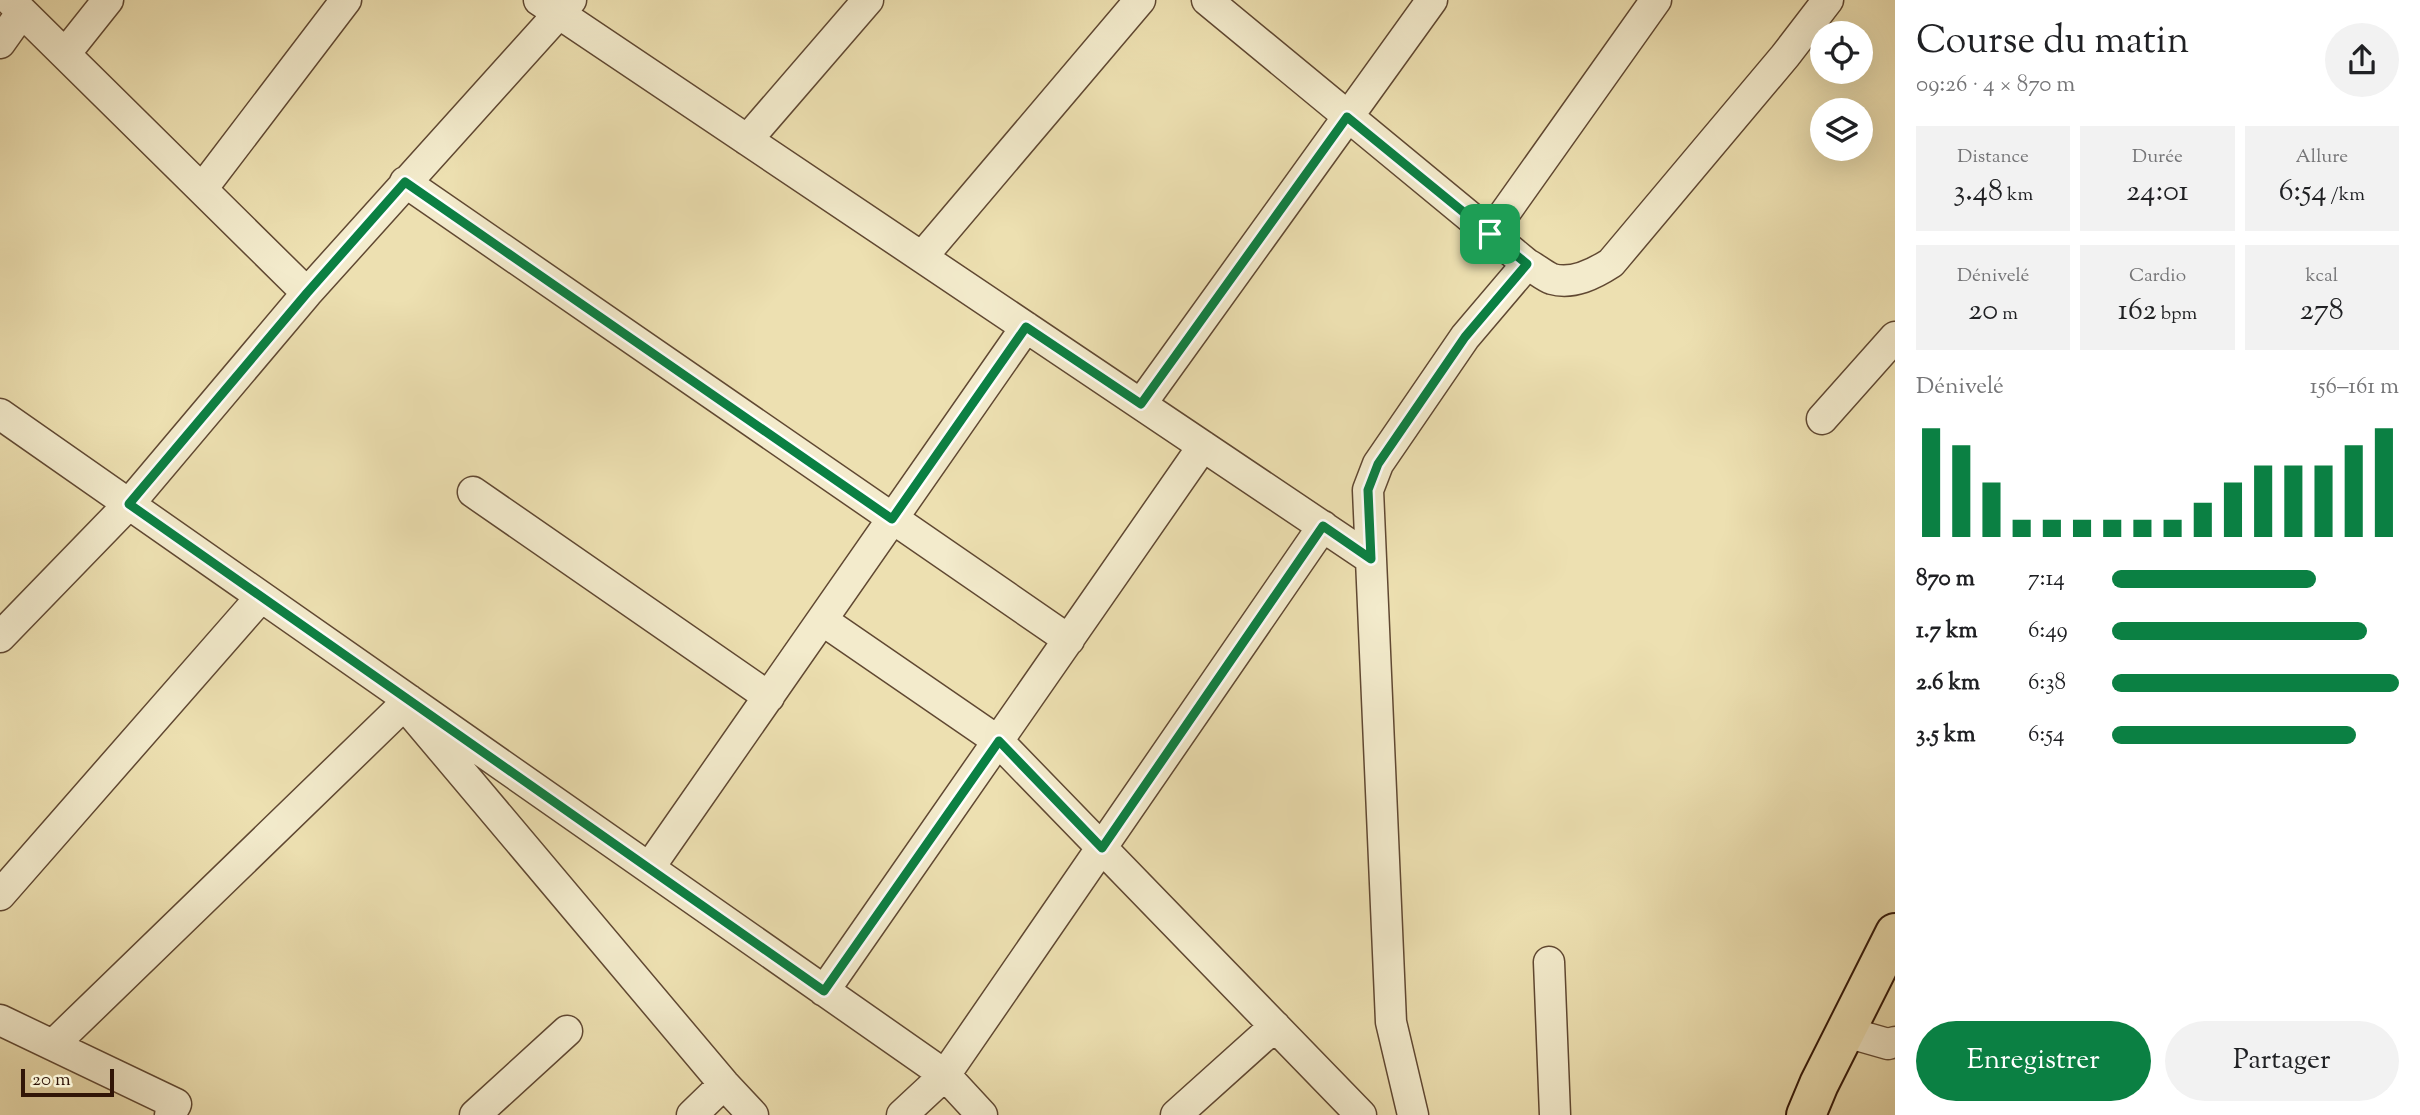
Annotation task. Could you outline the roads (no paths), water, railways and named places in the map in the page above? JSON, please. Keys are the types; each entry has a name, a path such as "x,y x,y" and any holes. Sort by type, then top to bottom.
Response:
{"main road":[{"path":"1806,1115 1895,933"}],"street":[{"path":"65,54 108,0"},
{"path":"202,189 346,0"},
{"path":"747,140 868,0"},
{"path":"922,257 1139,0"},
{"path":"1207,0 1527,264 1552,279 1574,281 1611,263 1829,0"},
{"path":"1141,404 1432,0"},
{"path":"1490,234 1656,0"},
{"path":"0,637 11,605 129,504 307,293 557,5 747,140 1371,559"},
{"path":"0,43 16,6 307,293"},
{"path":"405,182 1069,640"},
{"path":"1413,1115 1391,1022 1368,490 1378,464 1465,337 1527,264"},
{"path":"649,868 1026,327"},
{"path":"1822,419 1895,337"},
{"path":"0,414 407,703 945,1075 982,1115"},
{"path":"824,991 1203,446"},
{"path":"473,492 769,697"},
{"path":"902,1115 945,1075 1323,526"},
{"path":"0,895 261,597"},
{"path":"822,620 999,741 1361,1115"},
{"path":"53,1045 407,703"},
{"path":"407,703 724,1084 753,1115"},
{"path":"1549,962 1555,1115"},
{"path":"0,1020 176,1104 170,1115"},
{"path":"1176,1115 1275,1026"},
{"path":"475,1115 567,1031"},
{"path":"1846,1032 1888,1044 1895,1042"},
{"path":"692,1115 724,1084"}]}
